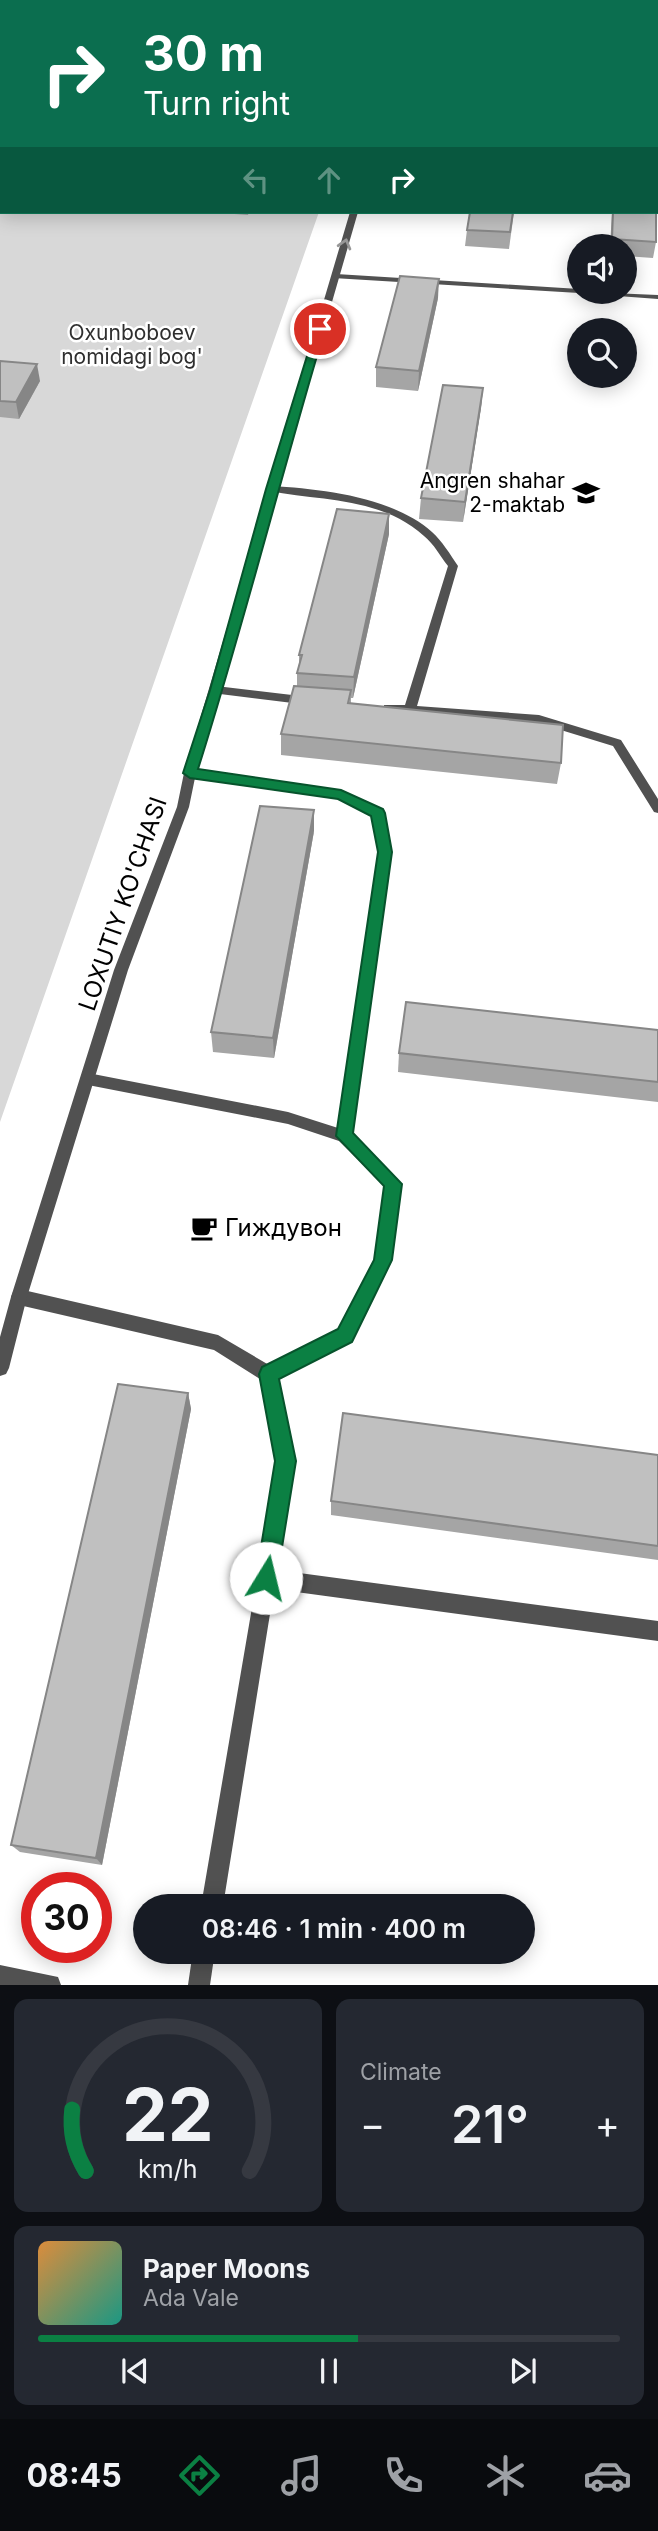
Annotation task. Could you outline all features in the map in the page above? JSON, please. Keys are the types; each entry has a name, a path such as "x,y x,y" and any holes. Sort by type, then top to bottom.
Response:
{"street":[{"name":"LOXUTIY KO'CHASI","path":"0,1368 19,1297 121,970 183,807 190,773 272,489 354,214"},
{"path":"336,276 567,291"},
{"path":"637,295 658,297"},
{"path":"272,489 315,492 362,500 424,530 453,566 410,709"},
{"path":"216,690 319,702"},
{"path":"371,706 539,719 617,743 658,809"},
{"path":"190,773 341,795 378,813 385,852 344,1136"},
{"path":"88,1079 288,1118 344,1136 393,1184 383,1260 345,1335 268,1374"},
{"path":"19,1297 218,1343 268,1374 286,1461 214,1894"},
{"path":"266,1578 658,1631"},
{"path":"199,1985 202,1964"},
{"path":"0,1976 50,1985"}],"green space":[{"name":"Oxunboboev nomidagi bog'","path":"0,214 318,214 0,1122"}],"building":[{"path":"470,214 513,214 510,232 467,230"},
{"path":"613,214 656,214 656,242 637,241 637,234 612,234"},
{"path":"400,276 439,279 419,371 376,367"},
{"path":"0,361 37,364 16,402 0,401"},
{"path":"443,385 483,388 465,502 421,498"},
{"path":"337,509 389,514 354,677 297,673 302,655 299,655"},
{"path":"294,686 351,690 348,703 563,725 561,763 281,734"},
{"path":"260,806 314,810 273,1038 211,1032"},
{"path":"406,1002 658,1030 658,1082 399,1053"},
{"path":"118,1384 188,1393 96,1858 11,1845"},
{"path":"343,1413 658,1455 658,1546 331,1501"}],"place":[{"name":"Angren shahar 2-maktab","path":"586,493"},
{"name":"Гиждувон","path":"204,1228"}],"route":[{"path":"266,1578 286,1461 268,1374 345,1335 383,1260 393,1184 344,1136 385,852 378,813 341,795 190,773 320,329"}]}
